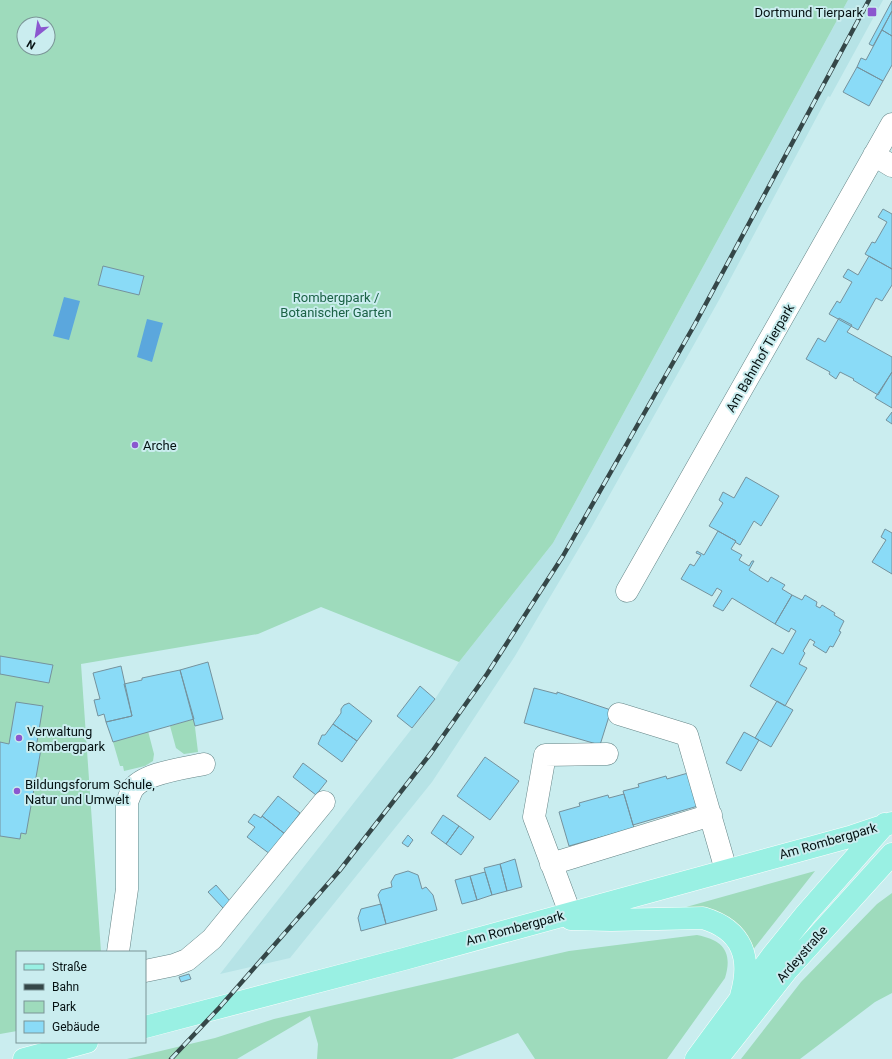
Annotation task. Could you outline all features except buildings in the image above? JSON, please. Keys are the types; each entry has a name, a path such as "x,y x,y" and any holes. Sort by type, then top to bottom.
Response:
{"main road":[{"name":"Am Rombergpark","path":"146,1027 404,959 546,918 570,913 853,836 890,821"},
{"name":"Ardeystraße","path":"696,1059 740,999 806,914 890,821"},
{"name":"Ardeystraße","path":"717,1059 788,969 892,854"},
{"name":"Ardeystraße","path":"546,918 611,920 704,918 718,922 732,932 742,948 745,958 745,981 740,999"},
{"path":"24,1059 76,1043"}],"street":[{"name":"Am Bahnhof Tierpark","path":"627,591 892,124"},
{"path":"874,155 892,166"},
{"path":"619,714 687,736 726,870"},
{"path":"570,913 534,817 546,754 607,754"},
{"path":"118,951 127,889 127,802 132,790 139,784 164,772 204,764"},
{"path":"146,971 174,965 187,960 206,944 324,802"},
{"path":"552,864 711,815"}],"shaded area":[{"path":"848,0 883,0 830,97 828,96 719,300 591,528 515,656 432,782 290,958 220,974 435,699 459,662 553,543"}],"green space":[{"name":"Rombergpark / Botanischer Garten","path":"0,0 848,0 553,543 459,662 321,607 258,634 81,664 101,951 16,951 16,1031 0,1034"},
{"path":"194,719 198,752 184,754 176,748 170,726"},
{"path":"148,731 154,754 153,761 145,766 124,771 123,766 120,766 113,742"},
{"path":"815,871 752,951 679,909"},
{"path":"892,893 892,993 875,1002 800,1059 741,1059 801,982 877,904"},
{"path":"697,935 713,940 724,949 727,954 728,961 725,978 667,1059 535,1059 518,1033 452,1059 317,1059 318,1044 310,1016 237,1059 127,1059 215,1038 274,1019 569,951"}],"water":[{"path":"64,297 80,301 69,340 53,336"},
{"path":"147,319 163,323 152,362 137,357"}],"railway":[{"path":"171,1059 219,1008 340,870 431,753 487,674 563,556 695,324 869,0"}],"place":[{"name":"Dortmund Tierpark","path":"872,12"},
{"name":"Arche","path":"135,445"},
{"name":"Verwaltung Rombergpark","path":"19,738"},
{"name":"Bildungsforum Schule, Natur und Umwelt","path":"17,791"}]}
